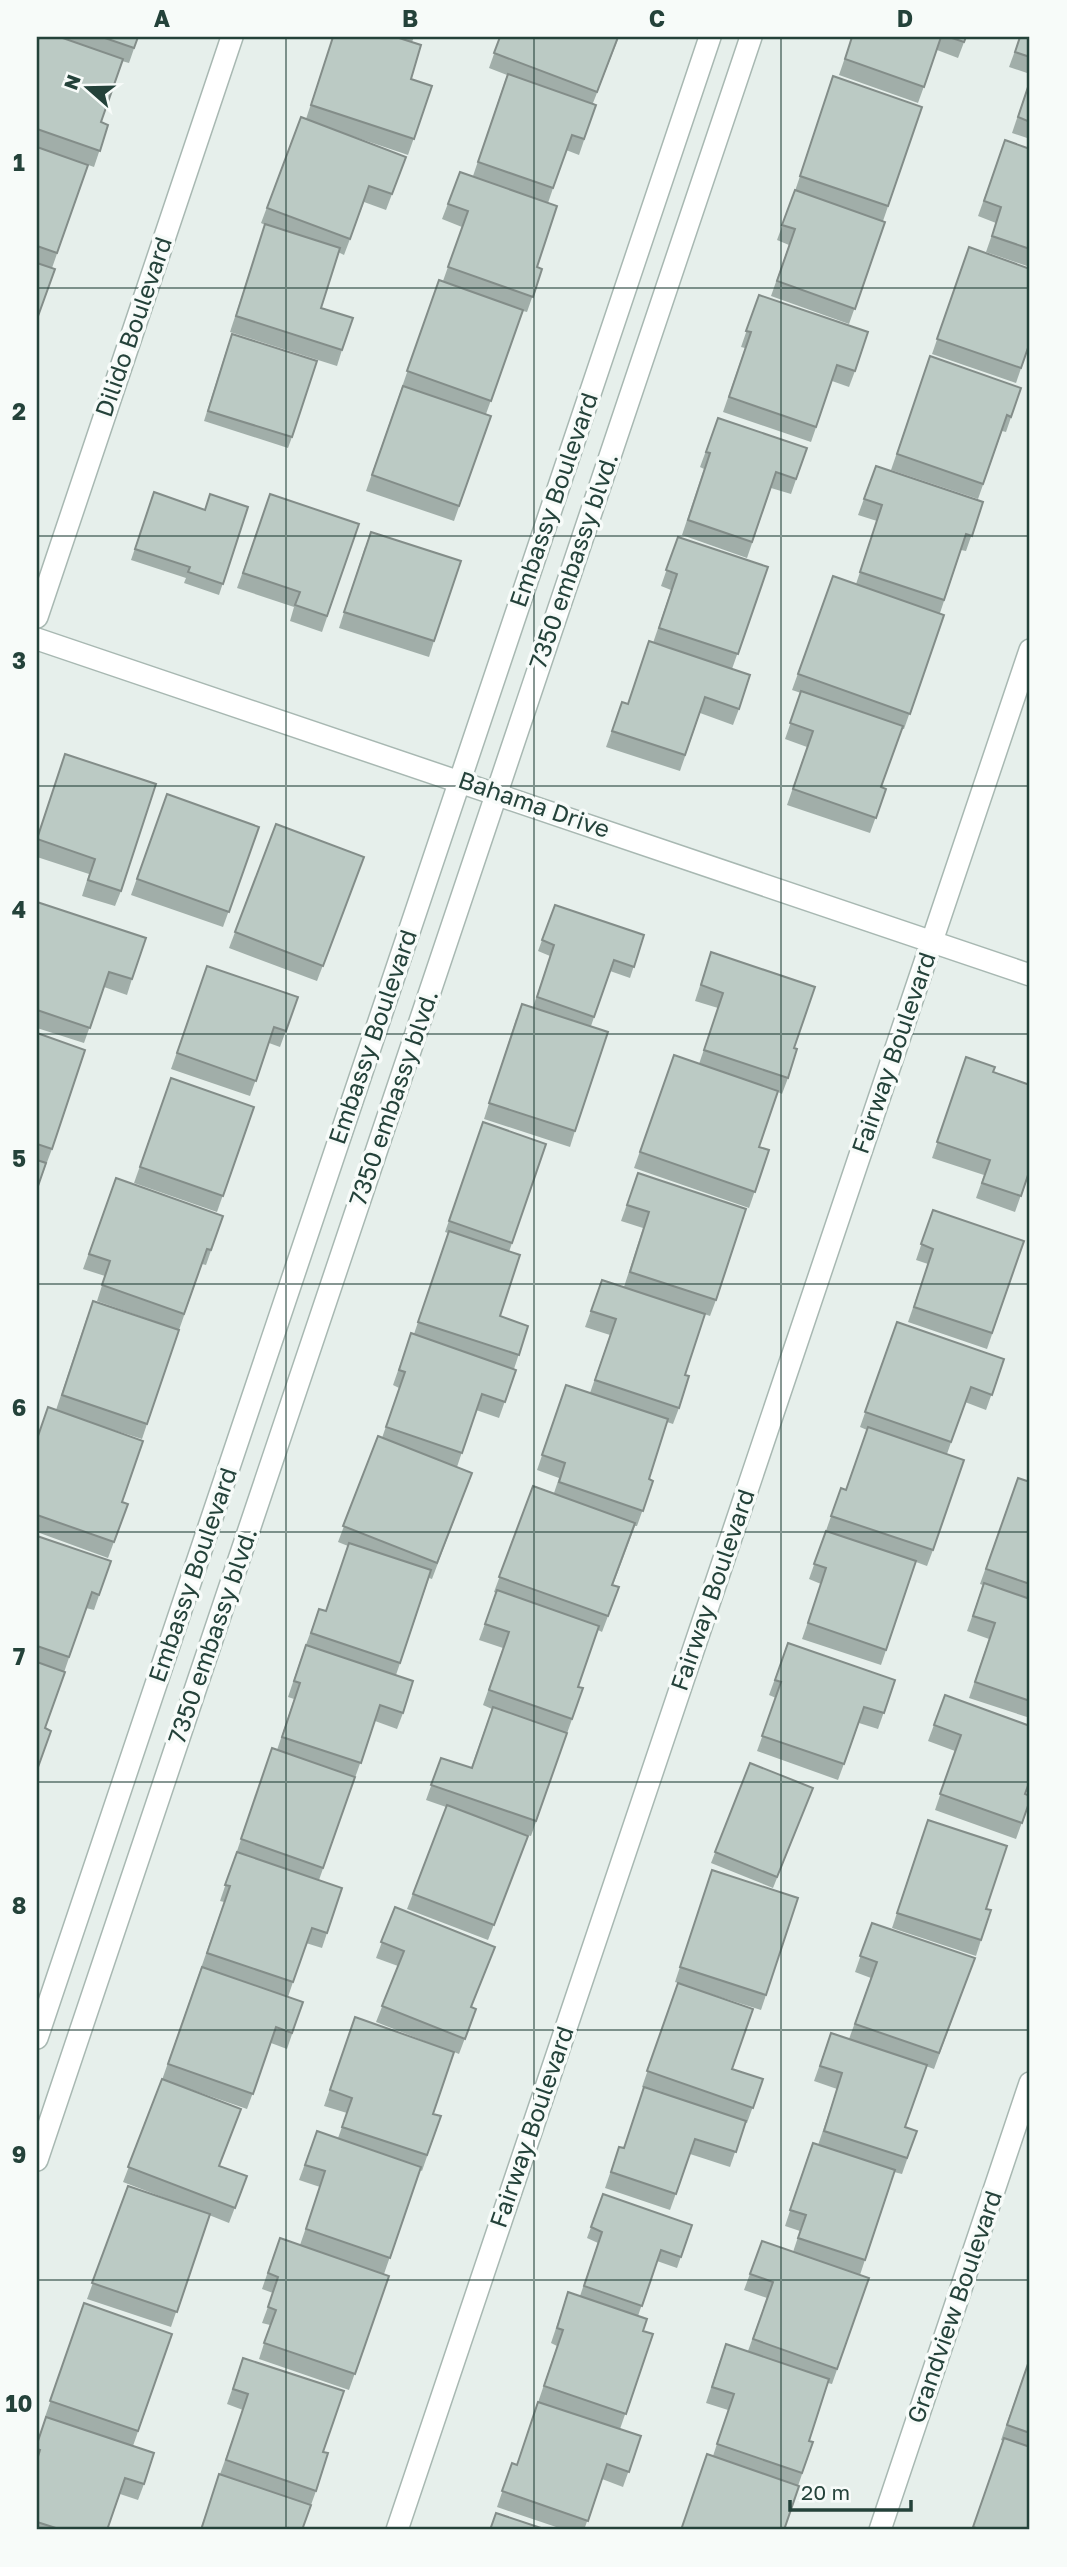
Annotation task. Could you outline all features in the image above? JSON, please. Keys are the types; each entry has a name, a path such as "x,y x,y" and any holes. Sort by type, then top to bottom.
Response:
{"street":[{"name":"Dilido Boulevard","path":"37,617 232,37"},
{"name":"Embassy Boulevard","path":"37,2038 710,37"},
{"name":"7350 embassy blvd.","path":"37,2160 751,37"},
{"name":"Bahama Drive","path":"37,639 496,792 1030,975"},
{"name":"Fairway Boulevard","path":"397,2530 1030,650"},
{"name":"Grandview Boulevard","path":"880,2530 1030,2083"}],"building":[{"path":"39,37 60,37 123,59 101,122 108,125 100,151 37,129"},
{"path":"102,37 138,37 134,48"},
{"path":"333,37 396,37 421,45 411,79 432,86 414,139 311,105"},
{"path":"500,37 618,37 597,92 494,53"},
{"path":"852,37 941,37 924,87 845,59"},
{"path":"949,37 966,37 964,42"},
{"path":"1020,37 1030,37 1030,57 1015,52"},
{"path":"508,74 596,105 584,139 572,135 553,188 478,162"},
{"path":"833,76 922,107 888,206 800,176"},
{"path":"1030,81 1030,122 1018,117"},
{"path":"301,117 406,157 392,194 369,186 350,239 267,208"},
{"path":"1005,140 1030,149 1030,249 992,236 1001,207 984,201"},
{"path":"37,147 88,165 57,253 37,246"},
{"path":"460,172 557,206 537,267 542,269 533,297 448,267 468,211 448,204"},
{"path":"795,190 885,222 855,309 777,281 795,229 782,225"},
{"path":"265,224 340,248 321,308 353,318 342,350 236,316"},
{"path":"969,247 1030,269 1030,342 1021,368 937,339"},
{"path":"37,263 55,269 37,319"},
{"path":"439,280 523,310 491,401 407,371"},
{"path":"759,295 868,332 855,371 837,365 816,427 729,397 751,332 746,331"},
{"path":"232,334 317,361 292,437 208,411"},
{"path":"930,356 1021,388 1011,417 1007,415 983,484 897,454"},
{"path":"403,386 491,416 459,506 372,475"},
{"path":"718,418 807,448 796,479 776,472 752,542 688,520 710,453 706,452"},
{"path":"876,466 983,502 972,536 966,534 944,600 860,572 882,505 864,499"},
{"path":"154,492 205,510 210,494 248,507 223,584 188,572 190,567 135,549"},
{"path":"270,494 359,524 327,616 295,605 300,592 243,573"},
{"path":"371,532 461,561 434,641 344,612"},
{"path":"678,537 768,567 738,654 659,628 677,574 666,570"},
{"path":"833,576 944,615 910,714 798,674"},
{"path":"649,641 750,675 739,709 705,697 685,755 612,731 622,702 628,704"},
{"path":"801,691 903,726 881,787 886,789 876,818 793,789 813,731 790,723"},
{"path":"65,754 156,784 121,891 88,880 95,859 37,839"},
{"path":"167,794 259,827 229,912 137,879"},
{"path":"276,824 364,857 323,966 235,932"},
{"path":"37,902 146,938 132,979 109,972 90,1028 37,1010"},
{"path":"555,905 644,935 634,967 614,960 594,1017 537,997 554,945 542,940"},
{"path":"711,952 815,987 794,1048 797,1049 788,1078 704,1050 723,993 701,985"},
{"path":"207,966 298,997 286,1031 274,1027 256,1081 177,1053"},
{"path":"522,1004 608,1032 575,1131 489,1103"},
{"path":"37,1033 85,1050 52,1149 37,1144"},
{"path":"674,1055 778,1091 759,1147 769,1150 755,1192 640,1152"},
{"path":"966,1057 995,1067 993,1072 1030,1085 1030,1169 1021,1196 982,1183 990,1160 937,1142"},
{"path":"171,1078 254,1107 223,1196 140,1167"},
{"path":"483,1122 546,1144 512,1243 449,1221"},
{"path":"37,1160 46,1163 37,1189"},
{"path":"638,1173 746,1209 716,1300 630,1272 649,1212 627,1205"},
{"path":"116,1178 223,1216 211,1250 207,1249 184,1314 102,1285 110,1261 89,1254"},
{"path":"933,1210 1024,1241 992,1333 914,1307 933,1249 921,1244"},
{"path":"449,1231 520,1255 500,1316 528,1326 519,1355 418,1322"},
{"path":"602,1280 705,1314 685,1375 689,1376 679,1408 595,1380 616,1319 591,1311"},
{"path":"93,1301 179,1330 147,1424 62,1395"},
{"path":"897,1322 1004,1359 992,1395 971,1387 951,1442 865,1412"},
{"path":"411,1333 516,1370 505,1402 482,1394 462,1453 386,1427 405,1372 399,1370"},
{"path":"566,1385 668,1419 649,1479 653,1481 643,1511 559,1482 565,1463 542,1455"},
{"path":"48,1407 143,1441 122,1502 128,1504 114,1542 37,1515 37,1439"},
{"path":"868,1427 964,1460 933,1550 831,1516 841,1488 846,1490"},
{"path":"378,1436 472,1473 437,1563 343,1526"},
{"path":"1018,1478 1030,1482 1030,1584 986,1569"},
{"path":"533,1486 635,1523 612,1585 619,1587 608,1616 499,1577"},
{"path":"826,1531 916,1561 886,1650 808,1623 826,1568 814,1564"},
{"path":"37,1536 111,1561 99,1595 92,1592 69,1657 37,1646"},
{"path":"349,1543 431,1570 400,1663 311,1633 319,1609 326,1611"},
{"path":"984,1583 1030,1599 1030,1701 975,1682 995,1623 973,1616"},
{"path":"497,1590 599,1626 578,1687 583,1688 572,1719 489,1690 509,1632 485,1624"},
{"path":"788,1643 895,1680 884,1713 864,1707 844,1764 762,1736 781,1682 775,1680"},
{"path":"306,1645 413,1681 403,1713 380,1705 361,1763 282,1737 300,1683 294,1681"},
{"path":"37,1662 65,1672 45,1728 51,1731 37,1770"},
{"path":"945,1695 1030,1726 1030,1780 1025,1794 1030,1796 1030,1800 1022,1823 940,1794 961,1735 934,1725"},
{"path":"493,1707 567,1733 536,1821 431,1785 441,1758 472,1768"},
{"path":"272,1748 355,1777 323,1868 241,1839"},
{"path":"750,1763 813,1788 777,1877 715,1852"},
{"path":"447,1805 528,1836 494,1925 413,1894"},
{"path":"928,1820 1007,1846 986,1909 991,1910 981,1940 897,1913"},
{"path":"237,1852 342,1888 327,1933 312,1928 293,1982 207,1953 230,1886 225,1885"},
{"path":"712,1870 798,1898 766,1995 680,1967"},
{"path":"395,1907 495,1947 471,2007 476,2009 465,2039 382,2006 404,1951 381,1942"},
{"path":"872,1923 975,1958 939,2053 855,2024 877,1962 860,1956"},
{"path":"202,1967 303,2002 292,2033 276,2027 253,2094 168,2064"},
{"path":"678,1983 753,2009 732,2069 763,2079 753,2108 647,2071"},
{"path":"355,2017 454,2052 433,2114 441,2116 427,2155 342,2127 352,2098 330,2090"},
{"path":"831,2033 927,2065 905,2127 917,2131 907,2158 824,2131 842,2073 820,2066"},
{"path":"162,2079 241,2109 219,2166 247,2176 235,2208 128,2167"},
{"path":"644,2087 746,2121 736,2152 695,2139 676,2194 611,2172 619,2147 624,2148"},
{"path":"317,2131 421,2167 390,2258 306,2229 325,2171 305,2165"},
{"path":"813,2143 895,2170 865,2260 798,2238 806,2215 790,2210"},
{"path":"128,2186 210,2214 177,2312 92,2283"},
{"path":"603,2194 692,2225 681,2257 661,2250 642,2306 584,2286 602,2232 591,2227"},
{"path":"280,2238 389,2276 355,2374 264,2343 276,2310 268,2307 278,2277 268,2273"},
{"path":"762,2241 869,2278 837,2369 753,2339 773,2282 750,2274"},
{"path":"568,2292 647,2319 643,2331 653,2334 626,2414 544,2386 563,2330 557,2328"},
{"path":"84,2303 172,2334 138,2431 50,2401"},
{"path":"726,2344 829,2379 809,2441 813,2442 802,2473 717,2444 734,2394 712,2387"},
{"path":"243,2358 344,2391 323,2452 328,2453 316,2491 226,2460 248,2394 233,2389"},
{"path":"1030,2358 1030,2433 1007,2425"},
{"path":"538,2402 641,2436 629,2472 607,2464 588,2521 502,2491 512,2463 517,2465"},
{"path":"46,2417 154,2453 144,2484 125,2478 107,2530 62,2530 37,2522 37,2460 40,2450 37,2449 37,2444"},
{"path":"1004,2438 1030,2447 1030,2530 982,2530 973,2527"},
{"path":"707,2454 799,2486 784,2530 681,2530"},
{"path":"219,2474 311,2505 302,2530 201,2530"},
{"path":"496,2513 547,2530 490,2530"}]}
